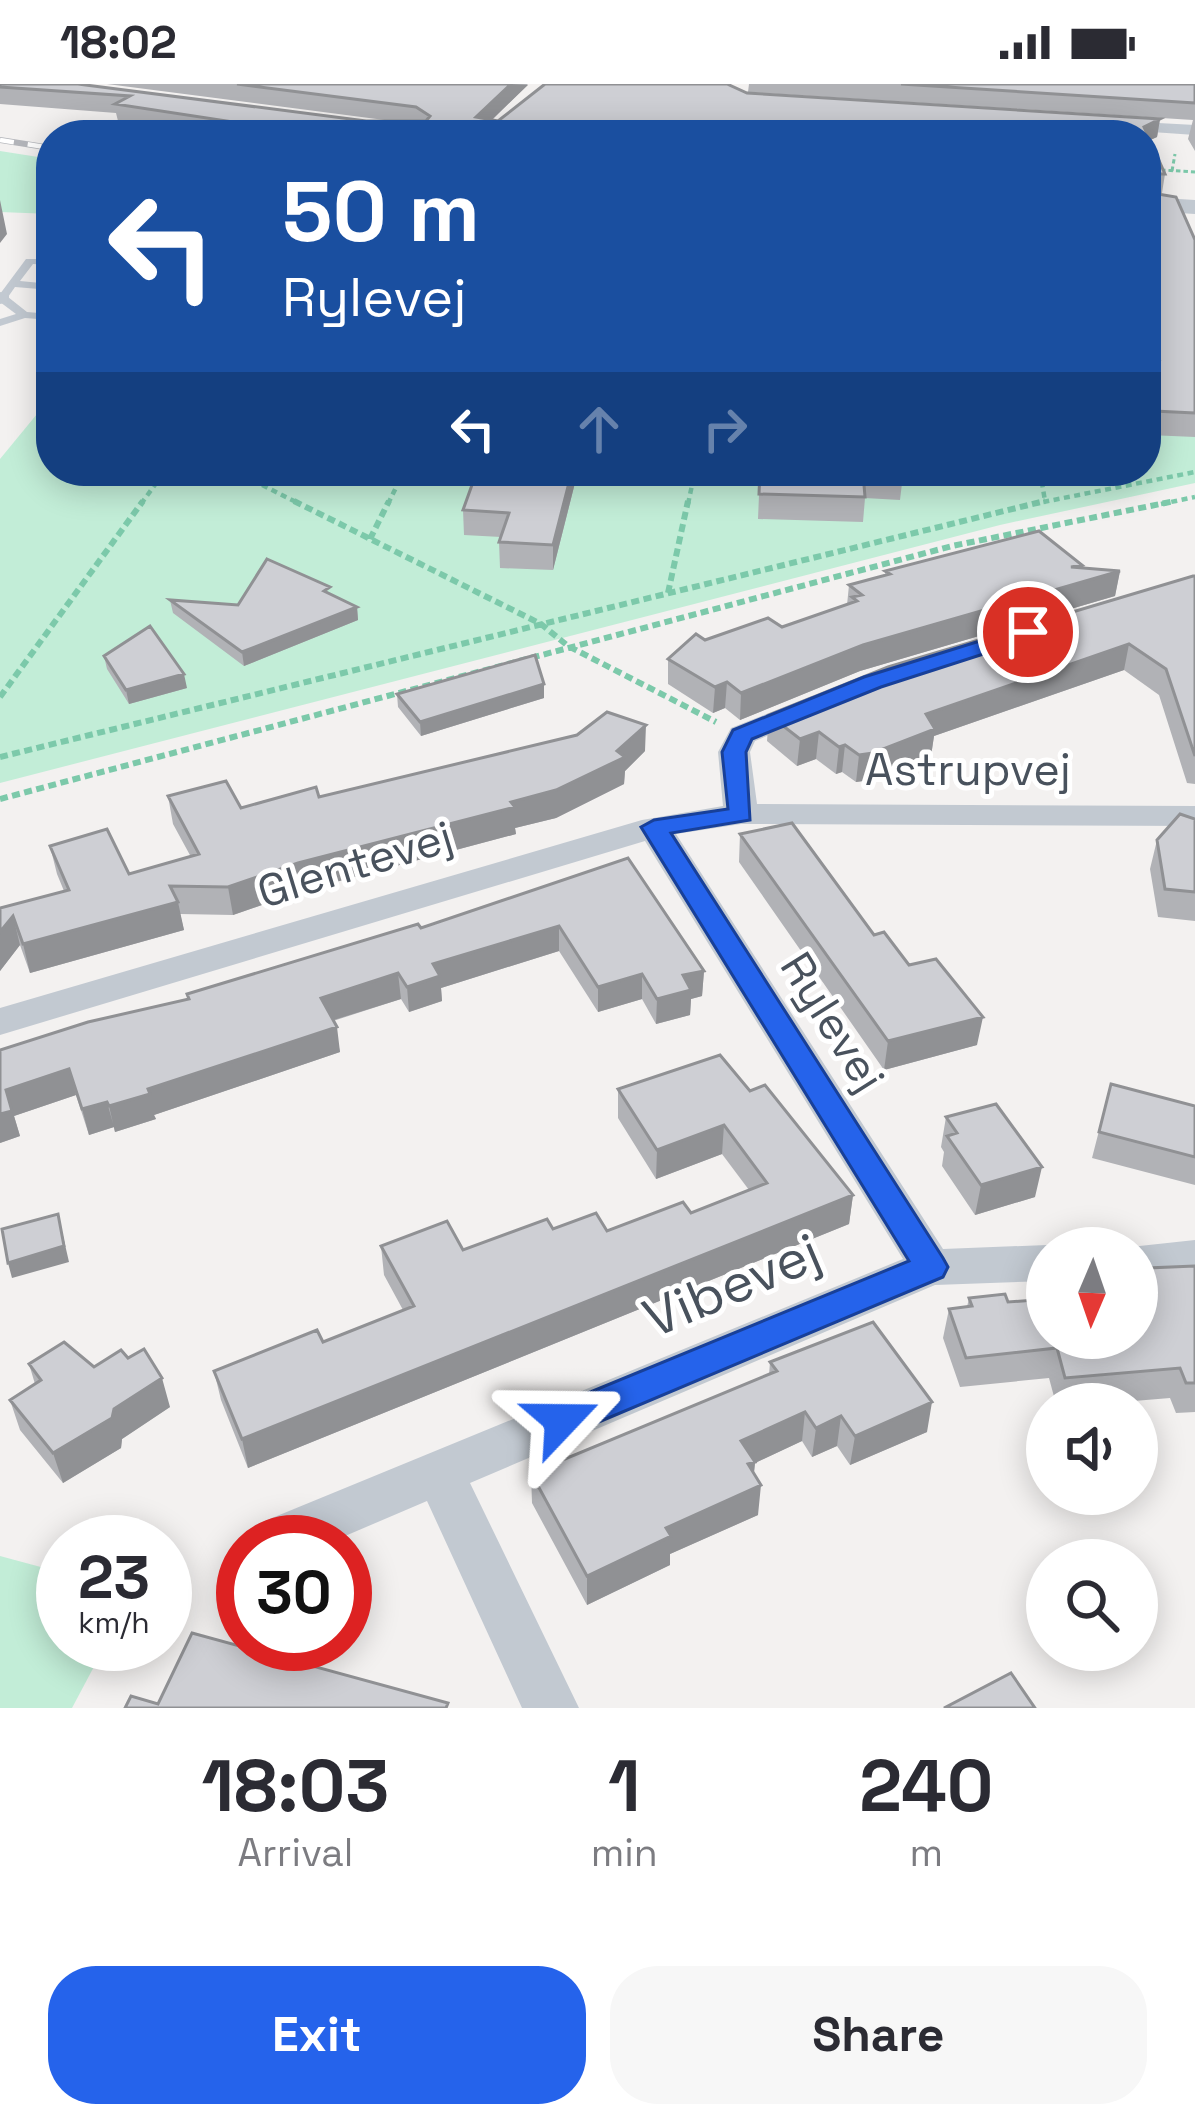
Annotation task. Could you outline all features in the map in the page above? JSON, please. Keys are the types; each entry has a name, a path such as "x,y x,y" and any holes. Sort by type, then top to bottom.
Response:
{"street":[{"path":"1161,128 1195,130"},
{"path":"1161,205 1195,207"},
{"path":"741,814 734,752 742,735 833,697"},
{"name":"Astrupvej","path":"741,814 949,811 1195,816"},
{"name":"Glentevej","path":"0,1022 654,827 741,814"},
{"name":"Rylevej","path":"654,827 931,1267"},
{"path":"1158,1259 1195,1258"},
{"name":"Vibevej","path":"337,1515 931,1267 1026,1264"},
{"path":"439,1472 551,1708"}],"lane":[{"path":"5,293 30,261 36,261"},
{"path":"5,293 36,288"},
{"path":"5,293 24,315"},
{"path":"0,323 36,316"}],"path":[{"path":"1161,170 1195,172"},
{"path":"1161,479 1195,472"},
{"path":"0,697 154,486"},
{"path":"264,486 541,624 568,646 742,735"},
{"path":"370,539 396,486"},
{"path":"668,593 692,486"},
{"path":"1042,486 1045,501"},
{"path":"0,757 1045,501 1123,486"},
{"path":"0,799 952,546 1195,496"}],"green space":[{"path":"0,151 36,157 36,213 0,212"},
{"path":"1161,287 1195,289 1195,483 1000,525 0,783 0,459 36,415 36,486 1161,486"},
{"path":"0,1556 36,1566 36,1671 92,1671 72,1708 0,1708"}],"building":[{"path":"78,84 358,120 220,120 115,104 130,96 0,87"},
{"path":"237,84 511,84 476,117 492,120 427,120 430,116 416,107"},
{"path":"545,84 727,84 747,93 1160,119 499,120"},
{"path":"901,84 1195,84 1195,103"},
{"path":"1161,194 1176,197 1195,240 1195,413 1161,411"},
{"path":"472,486 568,486 553,545 499,542 509,513 463,510"},
{"path":"759,486 864,486 865,497 759,494"},
{"path":"1039,531 1082,565 1071,567 1120,571 863,645 741,693 727,682 715,687 668,659 696,634 705,640 768,618 782,627 857,601 852,597 862,595 849,585 890,574 885,571"},
{"path":"267,559 330,587 324,591 357,607 242,652 170,600 238,605"},
{"path":"1195,576 1195,756 1166,669 1129,644 926,714 935,729 873,753 859,755 819,732 800,739 769,715 888,667"},
{"path":"150,626 184,674 126,690 104,656"},
{"path":"535,655 544,684 420,722 397,694"},
{"path":"607,712 646,725 617,751 625,757 556,790 511,802 515,807 298,863 228,887 170,886 178,902 23,944 13,916 0,932 0,908 69,890 50,846 107,829 129,874 199,854 168,796 226,781 241,808 316,787 319,797 577,735"},
{"path":"1180,814 1195,819 1195,892 1165,889 1157,840"},
{"path":"792,823 874,935 884,932 909,965 936,959 983,1017 888,1041 740,834"},
{"path":"628,858 704,971 683,975 691,990 657,999 642,974 598,987 559,926 433,964 440,976 407,987 398,973 321,998 337,1027 148,1089 150,1094 82,1109 69,1069 6,1090 12,1111 0,1114 0,1050 88,1022 189,999 187,994 418,924 421,928"},
{"path":"720,1055 750,1091 765,1085 853,1195 242,1439 214,1371 317,1330 323,1342 414,1306 381,1246 447,1221 463,1250 547,1219 553,1229 596,1213 607,1231 683,1202 691,1213 767,1183 724,1125 657,1150 618,1089"},
{"path":"1111,1084 1195,1106 1195,1157 1099,1132"},
{"path":"996,1104 1042,1167 981,1185 947,1136 957,1133 946,1117"},
{"path":"58,1214 64,1246 8,1263 2,1229"},
{"path":"1195,1266 1195,1383 1186,1383 1180,1368 1065,1378 1060,1359 1158,1359 1158,1268"},
{"path":"1005,1294 1008,1302 1026,1301 1026,1351 966,1358 949,1309 972,1306 969,1298"},
{"path":"873,1322 932,1402 855,1436 841,1416 816,1428 805,1412 741,1441 755,1462 748,1464 761,1485 666,1528 671,1536 587,1576 531,1473 777,1371 770,1362"},
{"path":"64,1342 94,1367 121,1350 128,1358 144,1349 162,1378 114,1409 112,1418 53,1453 10,1400 41,1380 29,1364"},
{"path":"192,1633 216,1640 216,1671 331,1671 448,1703 446,1708 125,1708 131,1696 158,1704 174,1671 192,1671"},
{"path":"1011,1673 1035,1708 944,1708"}],"railway":[{"path":"0,140 36,146"}],"route":[{"path":"562,1420 931,1267 654,827 741,814 734,752 742,735 872,682 1028,632"}]}
